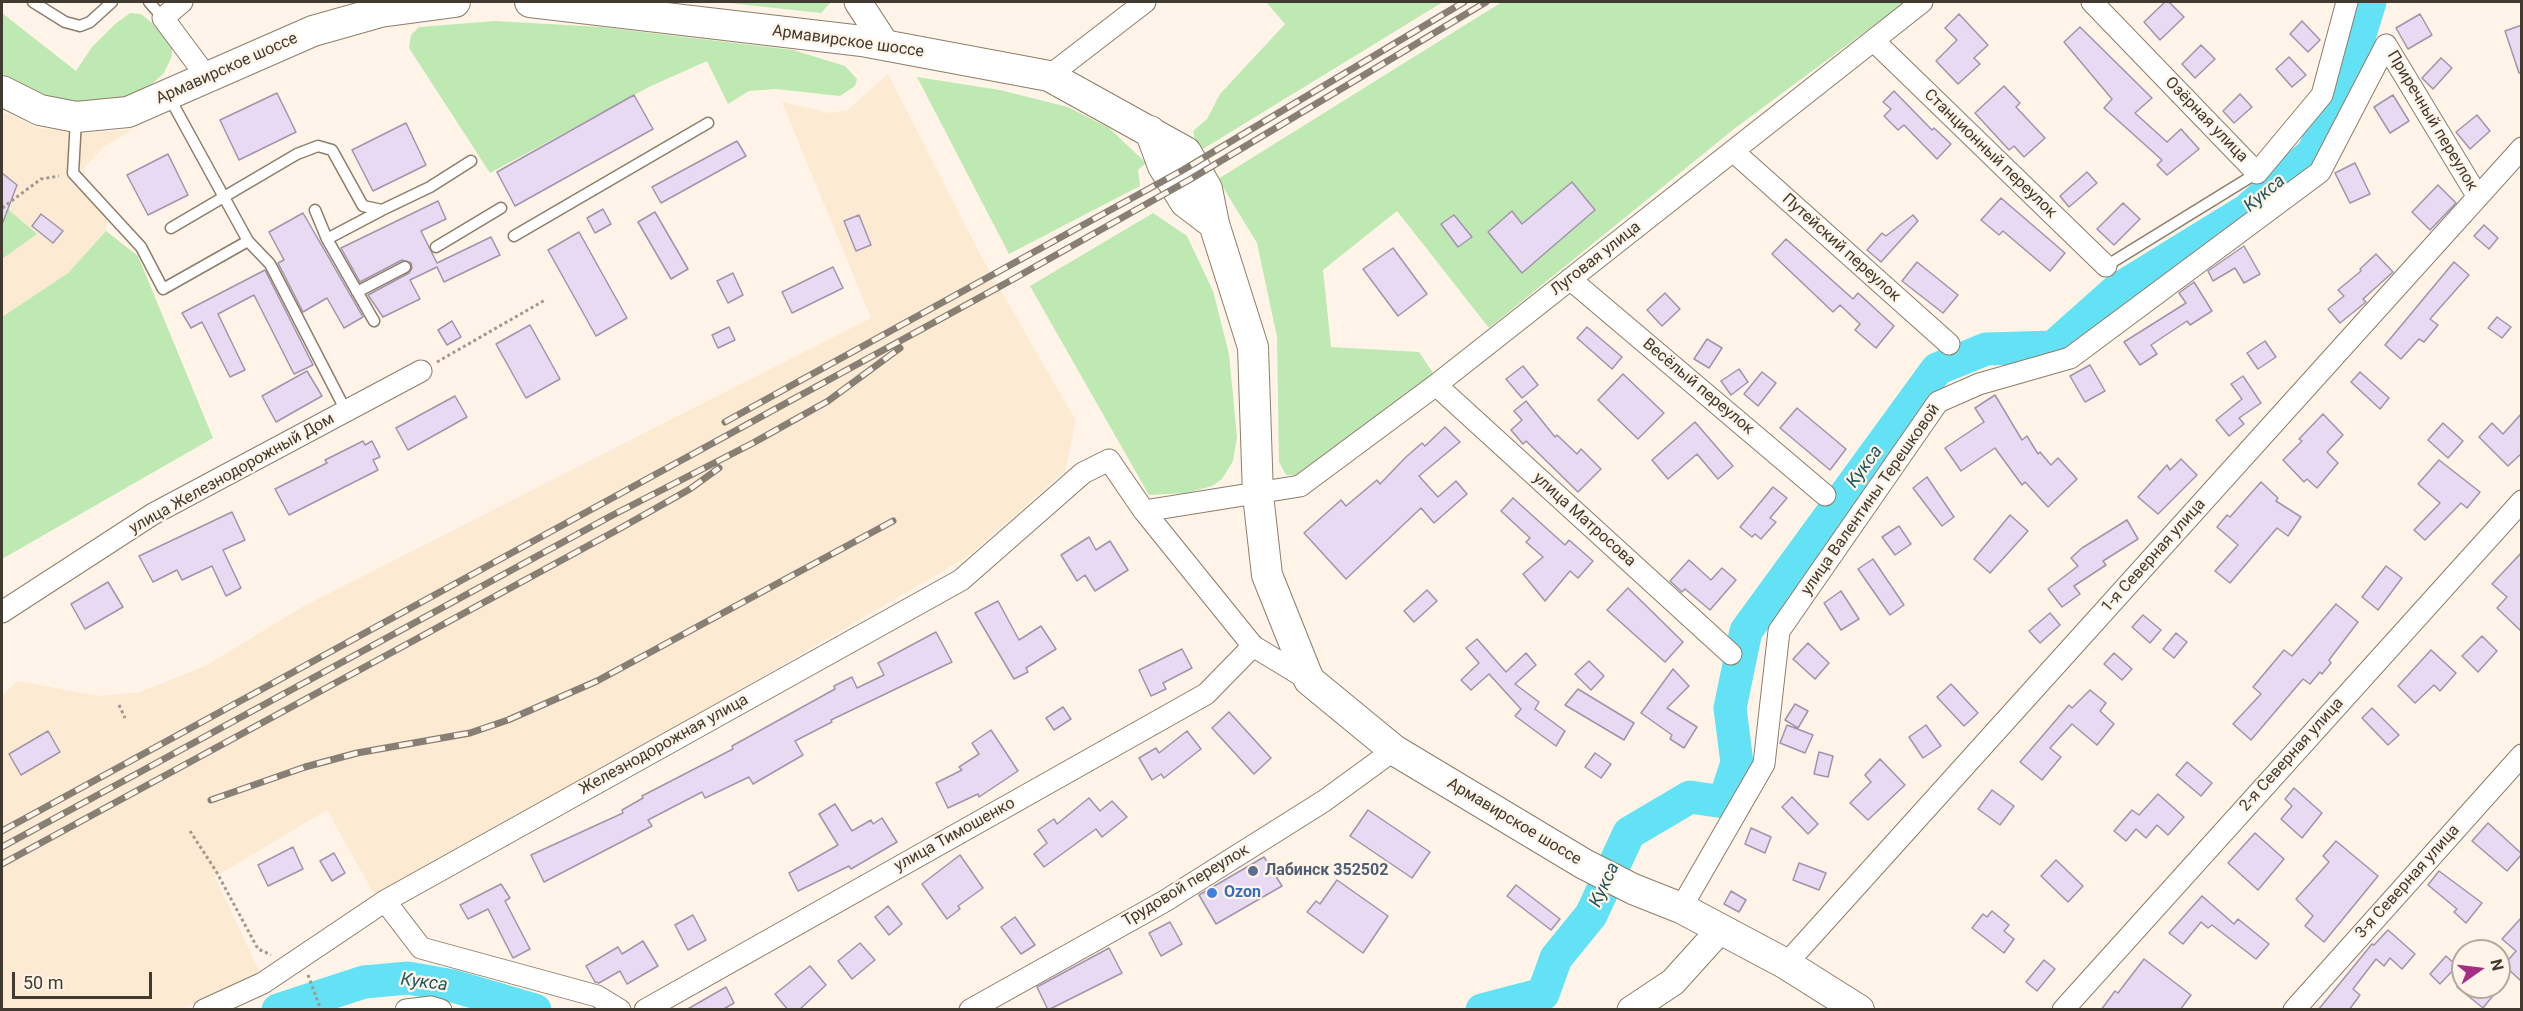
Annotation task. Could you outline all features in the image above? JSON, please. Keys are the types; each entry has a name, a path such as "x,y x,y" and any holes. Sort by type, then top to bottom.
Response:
{"main road":[{"name":"Армавирское шоссе","path":"2,90 40,110 76,117 128,112 313,31 380,12 455,2"},
{"name":"Армавирское шоссе","path":"530,2 886,45 1049,76 1186,152 1207,189 1214,224 1253,347 1258,495 1267,575 1309,680 1394,750 1584,864 1632,889 1680,909 1785,964 1859,1010"}],"street":[{"path":"182,2 163,18 207,77"},
{"path":"858,2 886,45"},
{"path":"1049,76 1145,2"},
{"name":"Луговая улица","path":"1144,511 1258,495 1300,486 1436,385 1922,2"},
{"name":"Озёрная улица","path":"2092,2 2257,173 2322,95 2347,2"},
{"name":"Станционный переулок","path":"1874,40 2106,266"},
{"name":"Приречный переулок","path":"2386,45 2478,196"},
{"name":"улица Валентины Терешковой","path":"1680,909 1764,764 1779,631 1938,402 1978,384 2070,358 2320,172 2386,45"},
{"name":"1-я Северная улица","path":"1785,964 2522,148"},
{"name":"Путейский переулок","path":"1734,152 1949,344"},
{"name":"Весёлый переулок","path":"1570,279 1825,495"},
{"name":"улица Железнодорожный Дом","path":"9,608 153,514 421,371"},
{"name":"улица Матросова","path":"1436,385 1731,654"},
{"name":"Армавирское шоссе","path":"1109,460 1144,511 1253,646 1309,680"},
{"name":"Железнодорожная улица","path":"204,1010 263,983 289,963 385,901 961,580 1083,474 1109,460"},
{"name":"2-я Северная улица","path":"2063,1010 2522,501"},
{"name":"улица Тимошенко","path":"645,1010 1206,694 1253,646"},
{"name":"Трудовой переулок","path":"970,1010 1165,901 1324,801 1394,750"},
{"name":"3-я Северная улица","path":"2294,1010 2522,755"},
{"path":"385,901 421,948 597,996 620,1010"},
{"path":"1631,1010 1673,982 1720,930"},
{"path":"406,1010 436,1008"}],"lane":[{"path":"33,2 65,22 81,26 90,22 112,2"},
{"path":"149,2 163,18"},
{"path":"168,95 249,241 270,264 346,411"},
{"path":"76,117 73,173 141,247 163,289 249,241"},
{"path":"514,236 708,123"},
{"path":"171,228 297,154 318,146 332,150 363,206 382,210"},
{"path":"327,239 430,187 471,162"},
{"path":"2106,266 2257,173"},
{"path":"436,247 501,208"},
{"path":"315,210 327,239 374,321"},
{"path":"357,292 405,267"}],"path":[{"path":"2,208 41,179 73,173"},
{"path":"421,371 545,300"},
{"path":"119,705 124,718"},
{"path":"190,831 216,871 258,949 306,973 321,1009"}],"shaded area":[{"path":"888,74 981,256 1076,421 1065,471 967,557 683,723 374,894 327,810 215,877 261,975 181,1009 2,1010 2,696 17,681 100,696 141,692 207,665 304,606 871,318 782,102 830,113 848,110"},
{"path":"2,112 39,128 86,133 133,129 104,147 84,168 87,193 107,211 106,231 68,273 2,317 2,259 37,234 2,204"}],"green space":[{"path":"720,2 831,2 821,13"},
{"path":"1266,2 1443,2 1198,152 1193,131 1207,119 1220,94 1285,24"},
{"path":"1502,2 1905,2 1734,129 1489,328 1397,211 1323,270 1331,347 1419,352 1435,376 1301,475 1286,475 1279,462 1277,337 1257,243 1218,179"},
{"path":"2,13 76,71 92,47 115,24 130,13 141,14 151,22 172,46 172,56 164,73 152,84 127,96 103,104 78,105 47,98 2,73"},
{"path":"495,21 601,27 793,50 845,66 857,79 855,86 840,96 776,89 749,91 728,104 707,61 651,86 490,173 409,48 411,35 419,27"},
{"path":"917,77 1000,90 1068,107 1109,128 1146,163 1138,170 1140,186 1009,254"},
{"path":"2,204 37,234 2,259"},
{"path":"1153,213 1187,236 1213,291 1229,354 1237,437 1233,461 1222,479 1212,486 1186,493 1149,495 1030,286"},
{"path":"106,231 138,256 213,438 2,559 2,317 68,273"}],"building":[{"path":"2165,2 2169,2 2184,17 2160,40 2144,22"},
{"path":"1959,14 1988,45 1974,58 1980,64 1958,84 1936,61 1957,40 1945,28"},
{"path":"2420,14 2432,35 2408,49 2396,28"},
{"path":"2302,21 2320,40 2308,52 2290,34"},
{"path":"2522,25 2522,72 2519,73 2505,31"},
{"path":"2080,27 2152,98 2135,113 2167,142 2181,129 2199,149 2167,175 2157,165 2162,160 2104,108 2112,99 2064,42"},
{"path":"2201,45 2215,59 2195,78 2182,64"},
{"path":"2289,57 2306,75 2292,87 2276,69"},
{"path":"2441,58 2452,68 2433,89 2422,78"},
{"path":"2004,86 2020,103 2016,107 2045,138 2024,157 2014,146 2009,150 1975,113"},
{"path":"1894,91 1932,130 1934,128 1951,144 1937,159 1904,125 1898,130 1884,116 1891,109 1883,102"},
{"path":"277,93 296,132 239,160 220,120"},
{"path":"2240,94 2252,107 2234,123 2223,111"},
{"path":"634,95 653,129 515,206 497,172"},
{"path":"2393,95 2409,121 2390,133 2374,107"},
{"path":"2477,115 2490,131 2470,149 2456,132"},
{"path":"406,123 426,165 373,191 352,150"},
{"path":"737,141 746,156 661,203 652,187"},
{"path":"168,154 188,195 148,215 127,175"},
{"path":"2355,163 2370,194 2350,203 2335,173"},
{"path":"2087,172 2097,183 2069,207 2060,196"},
{"path":"2,173 17,185 3,222 2,222"},
{"path":"1572,182 1595,210 1522,273 1488,232 1512,211 1522,224"},
{"path":"2438,185 2456,203 2430,230 2412,212"},
{"path":"2001,198 2065,253 2050,271 2003,231 1999,235 1981,220"},
{"path":"438,201 446,219 421,231 437,263 491,237 500,255 444,282 437,267 410,280 420,299 383,317 368,295 409,273 412,268 411,263 402,260 360,282 341,248"},
{"path":"2123,203 2140,219 2114,245 2097,229"},
{"path":"603,209 611,224 595,233 587,218"},
{"path":"655,212 688,269 671,279 638,222"},
{"path":"303,213 363,317 344,328 327,298 303,312 278,263 284,260 269,232"},
{"path":"41,214 63,231 53,243 32,226"},
{"path":"859,215 871,245 856,251 844,221"},
{"path":"1454,215 1472,237 1458,247 1441,224"},
{"path":"1913,215 1918,221 1881,262 1867,250 1882,233 1886,236"},
{"path":"2484,225 2498,238 2489,249 2474,236"},
{"path":"579,232 627,318 596,336 548,250"},
{"path":"1786,239 1853,299 1858,293 1894,326 1876,348 1855,330 1860,324 1840,305 1833,312 1772,254"},
{"path":"2244,246 2260,274 2244,283 2235,268 2213,281 2208,271"},
{"path":"1393,248 1427,294 1398,316 1363,269"},
{"path":"2376,254 2393,272 2363,299 2366,302 2340,323 2328,309 2344,296 2338,290 2361,271 2360,269"},
{"path":"1917,262 1958,295 1943,313 1902,281"},
{"path":"2454,262 2469,275 2430,319 2438,325 2424,342 2419,339 2401,359 2385,345"},
{"path":"833,267 843,288 792,313 782,292"},
{"path":"265,270 313,365 294,374 254,295 218,314 245,370 230,377 202,322 191,328 182,313"},
{"path":"733,273 743,295 728,303 717,281"},
{"path":"2194,282 2212,311 2190,325 2187,321 2151,345 2157,354 2140,365 2124,342 2186,303 2179,293"},
{"path":"1665,293 1680,309 1662,326 1647,310"},
{"path":"2497,317 2511,327 2502,338 2488,328"},
{"path":"452,321 461,337 447,345 438,330"},
{"path":"530,325 560,379 526,398 496,344"},
{"path":"729,327 735,340 718,348 712,335"},
{"path":"1587,327 1622,357 1612,369 1577,338"},
{"path":"1707,339 1722,348 1709,368 1694,359"},
{"path":"2265,341 2276,357 2258,369 2247,353"},
{"path":"2090,365 2105,391 2085,402 2070,376"},
{"path":"1523,366 1538,385 1522,398 1506,379"},
{"path":"1739,369 1748,382 1731,395 1721,381"},
{"path":"307,371 322,396 276,422 262,396"},
{"path":"1762,372 1776,383 1758,406 1744,394"},
{"path":"2360,372 2389,398 2380,409 2351,382"},
{"path":"1623,374 1664,413 1638,439 1598,400"},
{"path":"2243,376 2261,403 2239,418 2244,424 2229,436 2216,420 2242,399 2231,384"},
{"path":"1995,395 2022,440 2027,436 2038,454 2040,452 2051,465 2058,458 2077,479 2048,507 2025,482 2022,485 1995,448 1961,471 1945,448 1984,422 1975,408"},
{"path":"455,396 467,417 408,450 396,428"},
{"path":"1526,401 1555,437 1557,435 1577,454 1581,449 1601,469 1578,492 1526,441 1523,444 1511,430 1522,420 1514,411"},
{"path":"1797,408 1846,449 1830,470 1780,428"},
{"path":"2522,413 2522,453 2508,466 2479,437 2492,423 2503,434"},
{"path":"2323,414 2343,435 2327,452 2338,463 2317,488 2307,479 2304,482 2283,460 2302,441 2299,439"},
{"path":"1695,422 1733,466 1718,479 1697,454 1668,479 1652,460"},
{"path":"2443,423 2463,441 2448,458 2428,440"},
{"path":"1445,427 1460,442 1419,476 1438,497 1456,481 1467,494 1434,523 1421,508 1346,579 1304,533 1341,500 1346,506 1377,480 1380,484 1406,457 1422,443 1425,446"},
{"path":"363,441 365,445 372,441 380,457 373,460 378,470 289,515 275,489 327,463 325,460"},
{"path":"2181,459 2197,475 2158,514 2138,497 2167,465 2170,470"},
{"path":"2439,460 2480,492 2467,508 2461,503 2425,540 2414,530 2440,503 2418,484"},
{"path":"1927,477 1954,517 1942,526 1913,488"},
{"path":"2261,482 2278,498 2276,501 2301,517 2288,536 2277,528 2230,583 2215,571 2238,545 2217,527 2227,515 2230,517"},
{"path":"1773,487 1787,498 1770,518 1776,522 1761,539 1755,534 1752,537 1740,527"},
{"path":"1513,498 1565,545 1569,540 1593,561 1578,578 1570,571 1545,601 1523,574 1543,557 1526,542 1530,538 1501,511"},
{"path":"232,512 245,540 223,550 241,588 226,596 212,566 182,580 177,570 153,582 139,556"},
{"path":"2010,515 2028,531 1990,573 1974,559"},
{"path":"2127,520 2138,539 2103,561 2106,565 2074,586 2080,594 2062,607 2048,589 2078,566 2071,558 2082,548"},
{"path":"1899,526 1911,544 1895,555 1882,537"},
{"path":"1089,537 1096,550 1110,541 1128,570 1095,591 1085,575 1077,581 1061,555"},
{"path":"2522,552 2522,632 2497,608 2507,597 2492,584"},
{"path":"1873,559 1904,605 1890,615 1858,569"},
{"path":"1689,560 1711,580 1722,568 1736,580 1710,610 1685,589 1682,592 1670,581"},
{"path":"2386,566 2402,578 2378,610 2362,597"},
{"path":"108,582 123,607 85,629 71,604"},
{"path":"1628,588 1683,642 1665,662 1607,610"},
{"path":"1427,590 1437,601 1414,622 1404,611"},
{"path":"1841,591 1859,619 1841,630 1824,603"},
{"path":"998,601 1019,640 1041,626 1056,649 1026,668 1028,672 1014,679 975,613"},
{"path":"2336,604 2358,622 2329,660 2331,663 2322,674 2320,672 2310,684 2303,679 2251,740 2233,724 2261,694 2253,687 2284,650 2292,656"},
{"path":"2050,613 2060,625 2040,643 2029,631"},
{"path":"2143,615 2161,630 2150,643 2132,627"},
{"path":"936,632 952,662 831,720 832,722 795,741 803,755 753,784 749,777 705,798 702,792 648,820 652,826 544,882 531,855 623,813 622,810 643,798 642,796 733,749 732,746 835,689 834,686 852,677 857,688 884,675 878,663"},
{"path":"2176,633 2187,642 2174,658 2163,649"},
{"path":"2482,636 2497,651 2478,672 2462,656"},
{"path":"1477,639 1506,672 1526,653 1536,665 1515,684 1539,702 1535,709 1565,731 1556,746 1515,716 1521,709 1489,674 1471,690 1461,680 1479,663 1466,648"},
{"path":"1808,643 1829,663 1815,679 1793,659"},
{"path":"1182,649 1192,668 1163,683 1166,689 1151,696 1139,670"},
{"path":"2431,650 2456,673 2440,691 2434,685 2415,703 2398,686"},
{"path":"2114,653 2132,669 2122,680 2104,664"},
{"path":"1589,661 1604,676 1591,690 1575,674"},
{"path":"1673,669 1689,686 1667,708 1697,727 1684,748 1670,739 1672,735 1641,713"},
{"path":"1951,684 1978,713 1964,726 1937,697"},
{"path":"1578,689 1634,723 1624,740 1565,705"},
{"path":"2090,690 2106,703 2100,711 2114,724 2097,745 2072,724 2050,748 2061,757 2042,780 2020,762 2069,705 2072,708"},
{"path":"1795,704 1808,711 1798,728 1785,720"},
{"path":"1063,707 1071,719 1054,730 1046,718"},
{"path":"2372,708 2399,735 2388,745 2362,718"},
{"path":"1229,712 1271,758 1254,774 1212,728"},
{"path":"1787,725 1813,735 1805,753 1780,743"},
{"path":"1926,725 1941,746 1923,758 1909,737"},
{"path":"991,730 1018,771 979,797 978,794 948,808 936,783 962,770 959,767 979,754 972,743"},
{"path":"48,731 60,752 21,775 9,754"},
{"path":"1187,731 1201,749 1164,778 1161,774 1152,780 1139,758 1156,748 1159,753"},
{"path":"1819,752 1833,756 1828,777 1814,774"},
{"path":"1595,753 1611,764 1601,778 1585,767"},
{"path":"1880,759 1905,785 1868,820 1850,803 1871,782 1865,775"},
{"path":"2187,762 2212,783 2201,796 2176,775"},
{"path":"2294,788 2322,813 2302,838 2281,819 2292,806 2285,799"},
{"path":"1992,790 2014,806 2000,825 1978,809"},
{"path":"2158,794 2184,817 2168,835 2157,825 2146,838 2136,829 2126,841 2114,831 2132,810 2139,815"},
{"path":"1792,797 1818,824 1808,834 1782,807"},
{"path":"1089,798 1100,811 1112,801 1127,817 1102,837 1096,829 1044,867 1034,854 1047,843 1038,830 1054,819 1057,824"},
{"path":"835,804 852,831 871,820 873,824 882,818 897,842 851,869 849,866 798,891 789,873 838,845 819,814"},
{"path":"1368,810 1430,852 1412,878 1350,836"},
{"path":"2488,823 2522,854 2507,871 2472,841"},
{"path":"1751,828 1771,837 1765,853 1745,844"},
{"path":"2255,833 2284,859 2258,890 2228,863"},
{"path":"2336,841 2378,876 2324,942 2305,926 2313,916 2296,899 2329,862 2323,856"},
{"path":"293,847 303,869 268,886 258,865"},
{"path":"334,853 345,873 332,881 320,861"},
{"path":"960,855 983,888 958,906 960,909 947,919 922,884"},
{"path":"1264,857 1282,886 1216,924 1199,895"},
{"path":"2056,860 2083,886 2068,902 2041,876"},
{"path":"1799,863 1826,873 1819,890 1793,880"},
{"path":"2439,871 2482,903 2466,923 2454,912 2457,909 2428,885"},
{"path":"1337,880 1388,916 1363,953 1307,912 1316,901 1320,904"},
{"path":"501,884 510,898 505,901 530,949 513,958 488,909 468,919 460,905"},
{"path":"1516,885 1560,919 1551,930 1507,896"},
{"path":"1731,891 1746,900 1739,912 1724,904"},
{"path":"2202,896 2234,924 2238,919 2269,944 2256,959 2212,925 2208,928 2201,922 2183,944 2169,933"},
{"path":"888,906 902,924 889,935 875,917"},
{"path":"1992,911 2009,925 2004,931 2014,939 2004,953 1972,928 1983,914 1987,917"},
{"path":"693,915 706,940 688,950 675,925"},
{"path":"1015,917 1035,945 1021,954 1001,927"},
{"path":"2522,917 2522,982 2511,972 2511,957 2516,951 2511,947 2511,939 2502,939"},
{"path":"1170,922 1182,944 1161,956 1149,933"},
{"path":"2388,930 2415,954 2402,969 2390,958 2384,966 2376,959 2353,989 2360,995 2349,1010 2318,1010 2372,944 2374,945"},
{"path":"643,941 658,966 627,984 620,971 599,983 595,982 586,966 618,947 622,954"},
{"path":"860,943 875,960 852,979 838,961"},
{"path":"1109,948 1122,973 1048,1010 1037,987"},
{"path":"2446,956 2451,961 2451,972 2440,984 2430,974"},
{"path":"2144,959 2191,995 2180,1010 2101,1010 2115,991 2118,993"},
{"path":"2044,960 2055,969 2037,991 2026,982"},
{"path":"810,966 826,985 799,1010 788,1010 775,994"},
{"path":"726,987 734,1003 722,1010 686,1010"},
{"path":"2472,999 2490,999 2483,1008"}],"waterway":[{"name":"Кукса","path":"1482,1010 1543,994 1556,958 1591,915 1629,833 1690,797 1724,802 1737,763 1730,708 1746,631 1937,369 1986,349 2053,347 2117,290 2247,210 2313,153 2347,76 2370,2"},
{"name":"Кукса","path":"278,1010 364,982 408,978 453,986 535,1010"}],"railway":[{"path":"725,422 1183,170 1464,2"},
{"path":"2,831 1008,282 1189,180 1486,2"},
{"path":"2,847 611,516 753,443 828,401 900,348"},
{"path":"2,864 619,529 690,489 719,468"},
{"path":"211,800 305,767 357,753 470,733 508,720 597,681 893,521"}],"place":[{"name":"Лабинск 352502","path":"1253,871"},
{"name":"Ozon","path":"1212,893"}]}
